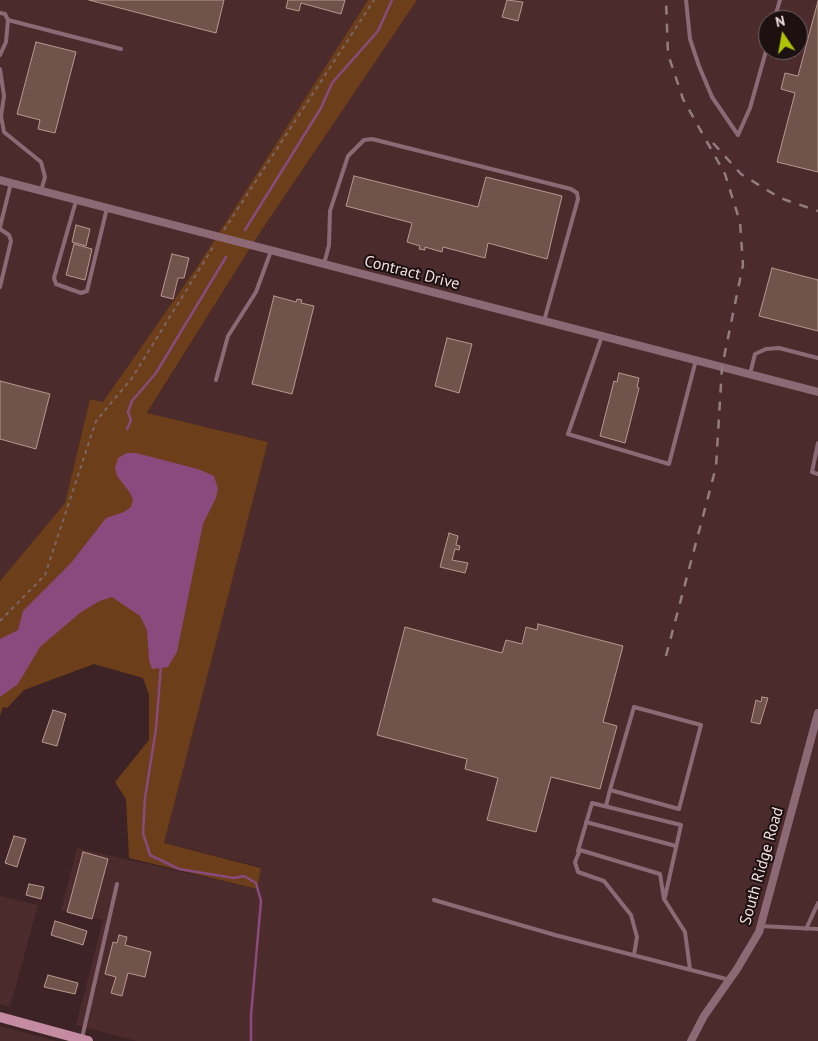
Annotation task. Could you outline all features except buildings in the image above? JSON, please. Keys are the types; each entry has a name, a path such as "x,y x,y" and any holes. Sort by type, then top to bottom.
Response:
{"main road":[{"path":"0,1017 85,1040"}],"street":[{"name":"Contract Drive","path":"0,180 818,392"},
{"name":"South Ridge Road","path":"691,1041 704,1016 730,980 760,926 818,713"}],"lane":[{"path":"686,0 690,39 699,66 712,97 738,135 750,108 764,60"},
{"path":"0,13 4,14 8,20 6,42 0,55"},
{"path":"8,20 121,49"},
{"path":"0,69 3,81 1,116 4,132 41,162 45,177 41,191"},
{"path":"324,264 329,245 330,211 348,156 364,140 372,139 571,189 577,193 578,199 544,321"},
{"path":"0,287 11,241 10,235 0,228 11,183"},
{"path":"76,200 54,278 56,284 81,293 87,291 107,208"},
{"path":"216,380 228,336 245,306 256,292 271,251"},
{"path":"602,336 568,434 669,464 696,360"},
{"path":"750,374 755,354 766,349 779,348 818,358"},
{"path":"818,443 812,472 818,474"},
{"path":"606,806 610,790 634,707 700,725 680,809 610,790"},
{"path":"634,955 637,937 631,915 604,881 578,872 575,862 592,803 681,826 664,899"},
{"path":"586,822 676,846"},
{"path":"577,854 580,850 655,870 660,874 664,899 684,932 690,969"},
{"path":"85,1040 117,884"},
{"path":"434,900 555,935 730,980"},
{"path":"806,929 818,903"},
{"path":"760,926 818,929"}],"path":[{"path":"0,621 45,575 96,421 132,378 374,0"}],"shaded area":[{"path":"0,0 368,0 197,267 103,403 90,399 65,503 0,581"},
{"path":"368,0 417,0 257,237 147,413 268,442 164,843 261,868 257,889 129,858 126,799 115,782 149,740 149,695 143,678 94,664 24,690 7,708 3,707 0,716 0,581 65,503 90,399 103,402 197,267"},
{"path":"417,0 818,0 818,1041 137,1041 76,1025 103,920 61,910 77,848 256,889 261,867 164,843 268,442 147,414 257,237"},
{"path":"127,453 136,453 198,469 214,476 218,489 216,498 203,524 177,652 168,667 152,669 149,660 147,630 140,616 112,597 100,601 81,612 40,647 18,684 0,697 0,639 18,630 23,611 71,563 106,518 124,512 131,507 133,500 117,476 115,468 118,458"},
{"path":"0,896 38,905 10,1007 0,1004"},
{"path":"0,1026 57,1041 0,1041"}],"waterway":[{"path":"245,230 321,108 332,83 378,31 392,0"},
{"path":"127,429 131,420 128,412 132,401 156,373 226,257"},
{"path":"161,665 156,729 145,798 143,833 150,855 179,869 234,878 244,876 256,883 261,901 251,1015 251,1041"}],"railway":[{"path":"666,0 668,54 683,99 725,174 740,222 743,265 722,367 716,467 666,656"},
{"path":"713,143 741,174 780,198 818,211"}]}
